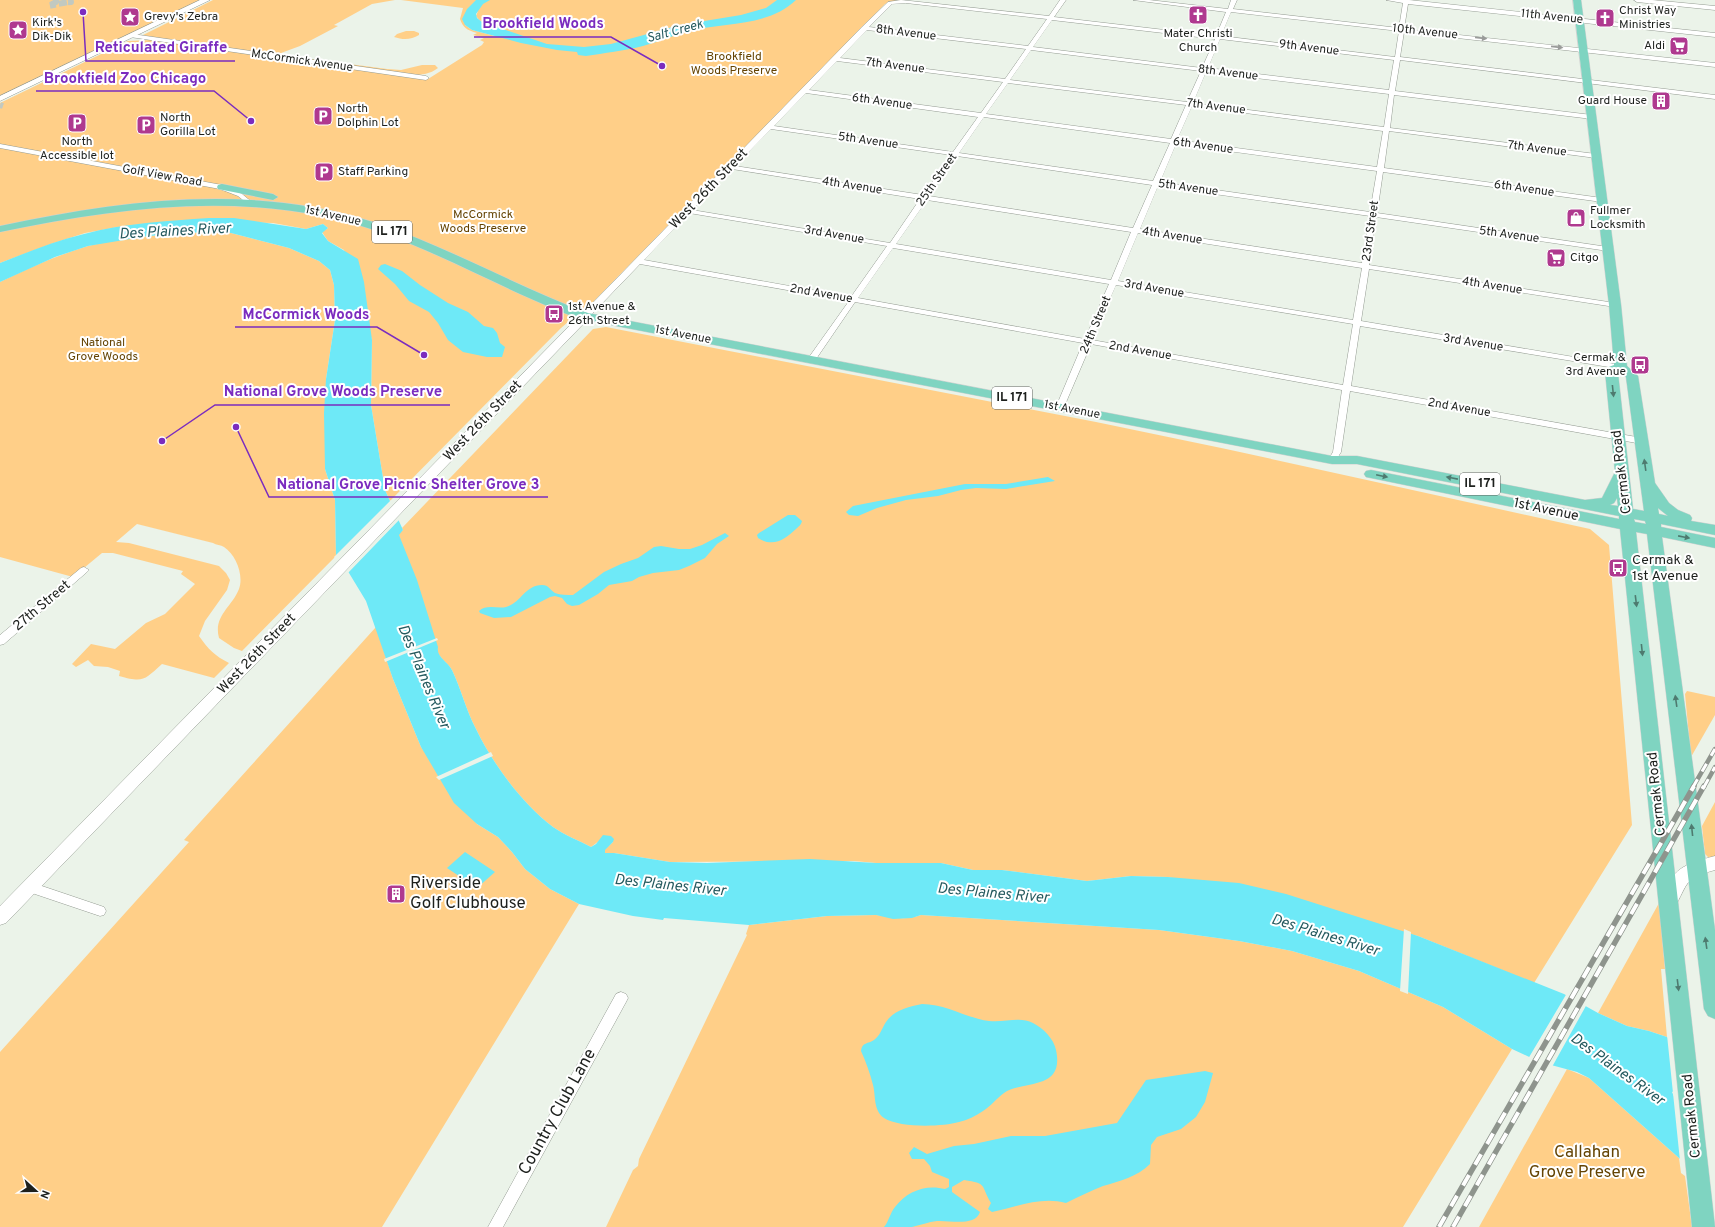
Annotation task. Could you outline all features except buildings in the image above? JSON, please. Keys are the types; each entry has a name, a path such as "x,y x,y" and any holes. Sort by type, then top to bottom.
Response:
{"main road":[{"path":"0,99 206,0"},
{"path":"1577,0 1615,305 1621,367"},
{"path":"222,187 330,208 355,220"},
{"name":"1st Avenue","path":"0,229 66,216 127,207 181,203 250,203 306,209 355,220 401,236 524,293 585,316 1332,460 1357,460 1628,520 1653,524 1715,528"},
{"name":"West 26th Street","path":"0,918 585,316"},
{"name":"Cermak Road","path":"1704,1227 1684,1036 1668,904 1632,553 1611,371 1621,367 1632,376 1642,441 1688,795 1706,866 1715,1009"},
{"path":"1582,511 1609,500 1622,472"},
{"path":"1647,482 1661,504 1674,514 1715,528"},
{"path":"1582,511 1612,531 1632,553"},
{"name":"1st Avenue","path":"1653,524 1715,543"},
{"path":"1668,904 1675,884 1682,876 1706,866"}],"street":[{"path":"903,1 917,0"},
{"name":"25th Street","path":"811,360 1063,0"},
{"name":"10th Avenue","path":"1136,0 1715,65"},
{"name":"24th Street","path":"1060,407 1206,70 1234,0"},
{"name":"11th Avenue","path":"1389,0 1715,35"},
{"path":"1638,0 1715,8"},
{"name":"9th Avenue","path":"903,1 1715,97"},
{"name":"West 26th Street","path":"585,316 864,28 890,3 903,1"},
{"name":"23rd Street","path":"1332,460 1337,452 1406,1"},
{"name":"8th Avenue","path":"864,28 1592,117"},
{"name":"McCormick Avenue","path":"132,36 426,78"},
{"name":"7th Avenue","path":"836,58 1596,156"},
{"name":"6th Avenue","path":"804,91 1602,200"},
{"name":"5th Avenue","path":"768,127 1608,249"},
{"name":"Golf View Road","path":"0,146 222,187 250,203"},
{"name":"4th Avenue","path":"730,167 1615,305"},
{"name":"3rd Avenue","path":"687,211 1621,367"},
{"name":"2nd Avenue","path":"638,261 1642,441"},
{"name":"27th Street","path":"0,641 84,570"},
{"path":"30,887 100,911"},
{"name":"Country Club Lane","path":"495,1227 621,998"}],"green space":[{"path":"0,0 202,0 0,96"},
{"path":"213,0 395,0 372,4 334,25 338,26 300,46 272,55 177,42 143,35"},
{"name":"McCormick Woods Preserve","path":"401,0 905,0 885,4 593,302 561,328 390,501 385,490 371,405 372,340 344,250 328,241 322,232 328,228 323,224 306,229 273,223 175,221 124,226 85,233 0,263 0,103 128,41 150,40 428,79 482,45 484,42 480,40 484,38 473,35 477,33 464,27 460,19 463,8","holes":["478,11 476,16 485,24 505,30 495,36 472,30 465,25"]},
{"path":"406,31 414,31 419,33 419,35 407,39 394,37 397,34"},
{"path":"289,56 387,69 401,70 422,65 435,65 438,68 426,74 413,75 287,57"},
{"name":"National Grove Woods","path":"204,232 231,233 289,248 319,261 330,270 334,285 335,320 326,379 325,469 335,500 336,556 242,651 234,648 219,638 218,630 221,618 236,595 240,584 240,572 232,555 224,547 213,543 137,524 116,542 129,543 219,566 226,573 230,580 227,590 205,621 199,636 212,652 229,663 214,678 162,664 143,679 119,676 120,671 108,667 94,666 88,660 76,667 72,664 91,644 115,649 146,623 165,614 195,584 181,574 183,571 113,553 102,553 73,577 0,557 0,282 43,262 88,246 131,238"},
{"path":"606,327 1096,422 1590,529 1609,545 1632,825 1534,983 1418,936 1168,877 1131,876 1087,881 1002,870 973,870 941,863 876,863 854,861 670,862 614,853 605,853 604,850 613,842 599,841 591,847 566,835 541,818 519,795 491,756 483,742 472,722 452,670 438,654 437,647 398,534 403,530 402,528 593,329"},
{"path":"376,627 393,679 421,747 477,824 498,837 525,869 550,889 579,904 382,1227 0,1227 0,1052 189,842 184,840"},
{"path":"1687,691 1715,697 1715,715 1691,757 1685,694"},
{"path":"1715,802 1715,856 1709,858 1705,854 1702,826"},
{"path":"1659,903 1665,969 1661,969 1667,1037 1627,1026 1598,1013"},
{"path":"876,915 909,918 921,915 1159,930 1239,941 1292,951 1359,971 1443,1007 1512,1049 1403,1227 606,1227 633,1170 638,1166 639,1159 747,935 749,925 827,916"},
{"name":"Callahan Grove Preserve","path":"1567,1069 1589,1078 1679,1158 1681,1173 1685,1176 1692,1227 1479,1227"}],"water":[{"name":"Salt Creek","path":"476,0 490,0 483,4 476,14 477,18 482,22 547,44 584,47 611,44 680,25 741,15 766,8 777,0 796,0 785,9 759,19 702,28 636,48 586,56 578,55 577,52 521,43 472,30 465,25 462,19 467,9"},
{"name":"Des Plaines River","path":"234,218 306,229 323,224 328,228 322,233 328,241 358,259 364,282 372,340 371,405 385,490 403,530 399,535 417,580 439,654 452,670 472,722 491,756 519,795 541,818 557,830 591,847 596,844 603,835 611,836 614,839 613,842 605,850 605,853 614,853 670,862 707,863 810,859 876,863 941,863 973,870 1002,870 1087,881 1131,876 1168,877 1239,883 1286,894 1418,936 1564,994 1598,1013 1627,1026 1667,1037 1715,1073 1672,1092 1715,1190 1589,1078 1577,1072 1540,1062 1512,1049 1443,1007 1359,971 1292,951 1239,941 1159,930 921,915 912,918 893,919 876,915 827,916 749,925 664,918 663,920 633,916 579,904 550,889 525,869 498,837 477,824 454,803 421,747 393,679 366,601 349,573 336,556 335,500 325,469 324,413 326,379 335,320 334,285 330,270 319,261 289,248 231,233 204,232 148,236 88,246 55,257 0,282 0,263 63,240 115,227 162,221"},
{"path":"385,264 402,271 420,285 448,303 468,312 484,326 493,328 497,333 500,343 505,347 502,357 487,357 463,352 448,340 438,323 429,312 409,301 395,284 378,269 381,265"},
{"path":"1048,477 1055,481 1006,489 976,488 961,490 938,496 906,500 877,508 858,516 849,515 846,512 853,506 965,484 1006,484"},
{"path":"788,515 795,515 802,521 801,524 788,536 774,542 764,541 758,538 757,535 759,533"},
{"path":"725,533 729,536 717,544 705,558 689,566 679,570 653,573 639,577 632,581 609,585 598,594 579,605 572,606 567,604 562,598 555,596 550,597 511,617 494,618 480,613 479,611 485,608 506,607 511,605 527,591 536,586 546,586 557,594 573,595 604,572 638,558 654,547 661,546 690,549 702,545"},
{"path":"465,852 495,872 477,888 447,868"},
{"path":"922,1004 939,1006 989,1021 1023,1020 1033,1023 1048,1034 1055,1046 1057,1063 1054,1072 1048,1078 1040,1082 1012,1089 1004,1093 980,1113 959,1122 942,1125 921,1126 900,1124 884,1118 880,1115 876,1107 873,1085 861,1051 862,1048 864,1045 876,1038 889,1018 897,1012"},
{"path":"1205,1071 1213,1073 1205,1102 1196,1117 1181,1129 1157,1137 1151,1145 1150,1164 1134,1175 1098,1188 1066,1203 1057,1201 1038,1201 992,1212 988,1209 991,1203 982,1186 977,1183 964,1180 952,1187 952,1192 980,1212 973,1220 961,1222 937,1221 912,1227 884,1227 895,1207 900,1201 911,1193 924,1188 931,1187 945,1189 949,1187 949,1179 932,1172 930,1166 924,1159 912,1159 909,1153 914,1147 927,1154 954,1146 974,1144 1011,1136 1045,1136 1117,1123 1146,1080"}],"pier":[{"path":"391,500 400,519 347,574 334,557"},
{"path":"437,638 438,640 385,662 384,659"},
{"path":"491,752 493,756 439,780 436,777"},
{"path":"1404,929 1411,932 1408,994 1400,991"},
{"path":"1567,993 1587,1004 1552,1067 1528,1059"},
{"path":"1667,1035 1715,1071 1715,1192 1680,1161"}],"tunnel":[{"path":"53,0 63,3"},
{"path":"56,2 49,6 63,3"},
{"path":"68,2 71,2 63,3 68,2"}],"railway":[{"path":"1693,787 1715,749"},
{"path":"1704,787 1715,767"},
{"path":"1439,1227 1694,786"},
{"path":"1453,1227 1704,786"}],"place":[{"name":"Reticulated Giraffe","path":"83,12"},
{"name":"Mater Christi Church","path":"1198,15"},
{"name":"Grevy's Zebra","path":"130,17"},
{"name":"Christ Way Ministries","path":"1605,18"},
{"name":"Kirk's Dik-Dik","path":"18,30"},
{"name":"Aldi","path":"1679,46"},
{"name":"Brookfield Woods","path":"662,66"},
{"name":"Guard House","path":"1661,101"},
{"name":"North Dolphin Lot","path":"323,116"},
{"name":"Brookfield Zoo Chicago","path":"251,121"},
{"name":"North Accessible lot","path":"77,123"},
{"name":"North Gorilla Lot","path":"146,125"},
{"name":"Staff Parking","path":"324,172"},
{"name":"Fullmer Locksmith","path":"1576,218"},
{"name":"Citgo","path":"1556,258"},
{"name":"1st Avenue & 26th Street","path":"554,314"},
{"name":"McCormick Woods","path":"424,355"},
{"name":"Cermak & 3rd Avenue","path":"1640,365"},
{"name":"National Grove Picnic Shelter Grove 3","path":"236,427"},
{"name":"National Grove Woods Preserve","path":"162,441"},
{"name":"Cermak & 1st Avenue","path":"1618,568"},
{"name":"Riverside Golf Clubhouse","path":"396,894"}],"park label":[{"name":"Brookfield Woods Preserve","path":"734,64"}]}
